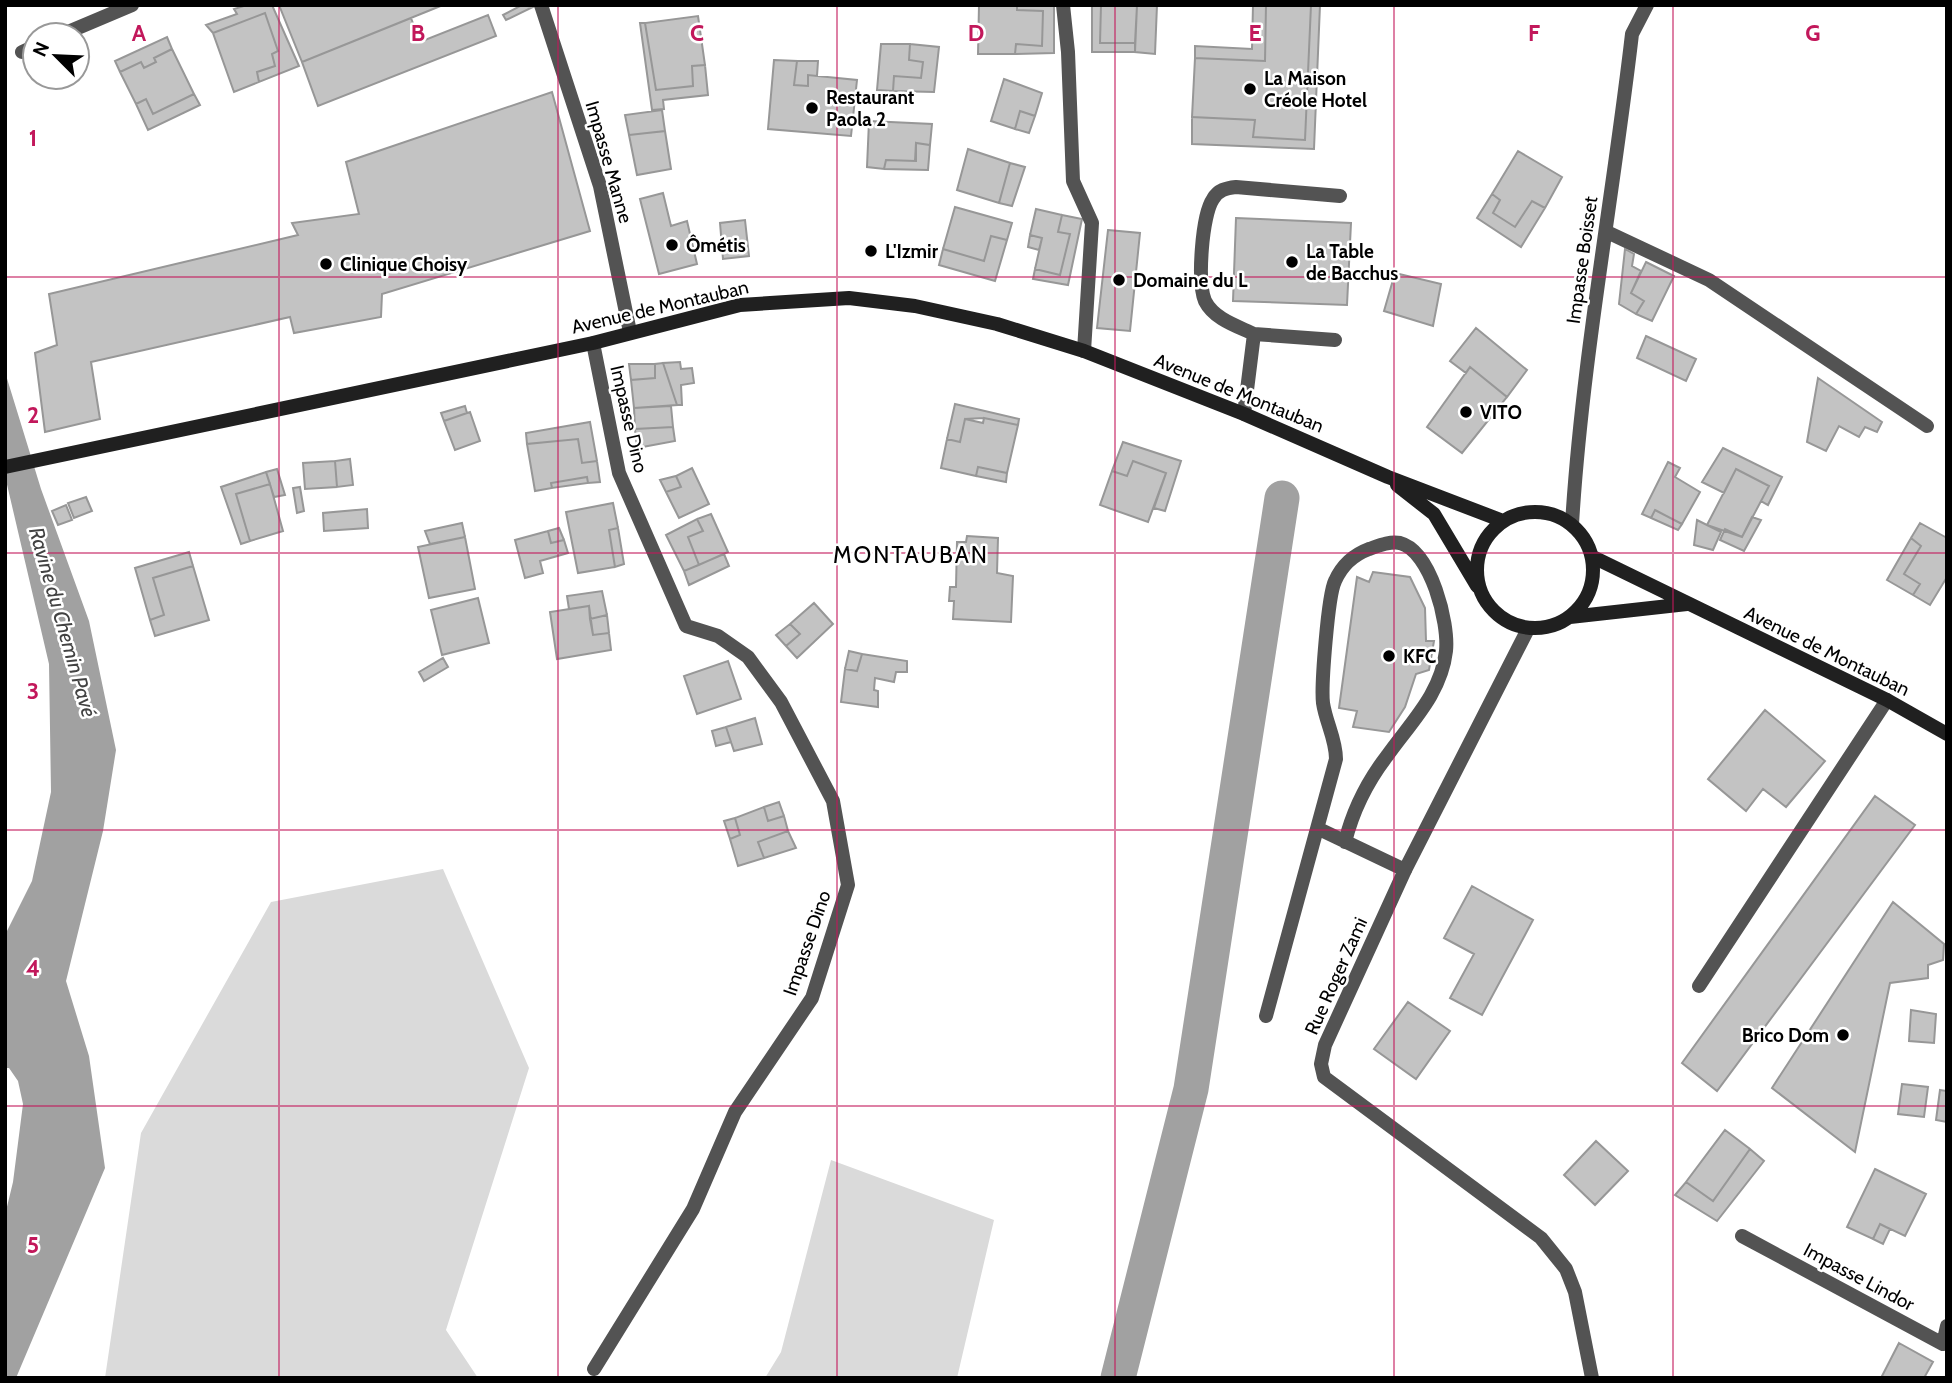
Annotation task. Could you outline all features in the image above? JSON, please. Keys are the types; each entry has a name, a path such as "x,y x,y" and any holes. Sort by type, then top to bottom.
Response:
{"main road":[{"name":"Avenue de Montauban","path":"5,467 593,343 740,305 849,298 915,306 997,324 1084,351 1244,414 1388,477 1503,521"},
{"name":"Avenue de Montauban","path":"1388,477 1434,514 1496,614 1528,629"},
{"path":"1483,597 1477,577 1479,555 1488,536 1503,521 1520,514 1538,512 1556,515 1581,533 1593,557 1593,580 1585,600 1570,617"},
{"name":"Avenue de Montauban","path":"1593,557 1887,700 1947,734"},
{"path":"1528,629 1543,629 1570,617 1690,604"}],"street":[{"path":"91,22 132,5"},
{"name":"Impasse Manne","path":"541,5 600,186 630,332"},
{"path":"1063,5 1069,52 1073,181 1092,223 1084,351"},
{"name":"Impasse Boisset","path":"1572,524 1585,369 1607,232 1632,34 1647,5"},
{"path":"1335,340 1254,334 1219,318 1206,301 1200,273 1209,206 1214,196 1224,188 1340,195"},
{"path":"1607,232 1709,280 1927,426"},
{"path":"1244,414 1254,334"},
{"name":"Impasse Dino","path":"593,343 619,473 686,626 718,636 748,657 781,702 833,801 848,885 812,998 734,1112 693,1209 594,1369"},
{"path":"1266,1016 1319,830 1336,759 1336,742 1327,724 1323,699 1334,583 1344,565 1357,554 1384,544 1401,543 1418,555 1435,586 1444,618 1446,649 1439,682 1357,803 1345,842"},
{"name":"Rue Roger Zami","path":"1528,629 1405,870 1325,1045 1321,1064 1324,1077 1541,1238 1566,1269 1575,1293 1592,1378"},
{"path":"1699,986 1887,700"},
{"path":"1319,830 1405,870"},
{"name":"Impasse Lindor","path":"1742,1236 1943,1344 1947,1326"}],"shaded area":[{"path":"443,869 529,1068 446,1330 478,1378 105,1378 141,1133 271,902"},
{"path":"831,1160 994,1220 957,1378 765,1378 781,1352"}],"water":[{"name":"Ravine du Chemin Pavé","path":"5,372 41,489 89,621 116,750 103,831 66,981 89,1056 105,1168 16,1378 5,1378 5,1215 13,1182 23,1104 18,1081 9,1068 5,1068 5,935 32,881 51,792 49,664 5,476"}],"building":[{"path":"247,5 272,5 299,66 259,82 257,72 275,66 272,54 278,51 265,13 213,33 206,25 237,14 234,9"},
{"path":"279,5 443,5 302,62"},
{"path":"522,5 533,7 506,20 503,15"},
{"path":"979,5 1017,5 1017,10 1043,11 1042,46 1016,44 1015,54 978,54"},
{"path":"1017,5 1054,5 1054,53 1015,54 1016,44 1042,46 1043,11 1017,10"},
{"path":"1092,5 1101,5 1100,43 1135,43 1135,52 1092,52"},
{"path":"1101,5 1137,5 1135,43 1100,43"},
{"path":"1137,5 1157,5 1155,54 1135,52"},
{"path":"1253,5 1266,5 1265,61 1195,58 1195,46 1252,49"},
{"name":"La Maison Créole Hotel","path":"1266,5 1311,5 1305,140 1253,137 1255,120 1192,117 1195,58 1265,61"},
{"path":"1311,5 1320,5 1314,149 1192,144 1192,117 1255,120 1253,137 1305,140"},
{"path":"265,13 278,51 272,54 275,66 257,72 259,82 234,92 213,33"},
{"path":"488,15 496,36 318,106 302,62 411,18 420,42"},
{"path":"698,16 705,65 692,66 693,86 656,90 645,23"},
{"path":"640,23 645,23 656,90 693,86 692,66 705,65 708,95 663,100 664,109 652,110"},
{"path":"167,37 172,49 154,58 156,62 144,68 141,62 120,72 115,61"},
{"path":"881,44 910,44 909,60 923,62 921,78 894,76 893,91 877,90"},
{"path":"910,44 939,47 934,92 893,91 894,76 921,78 923,62 909,60"},
{"path":"172,49 194,94 153,114 146,99 136,104 120,72 141,62 144,68 156,62 154,58"},
{"name":"Restaurant Paola 2","path":"774,60 797,61 794,85 808,86 808,75 857,80 851,136 768,129"},
{"path":"797,61 818,61 817,76 808,75 808,86 794,85"},
{"path":"1004,79 1042,93 1035,116 1020,111 1015,129 991,121"},
{"name":"Clinique Choisy","path":"552,92 590,231 382,294 381,317 294,333 290,317 91,362 100,419 45,432 35,353 57,345 49,294 298,235 292,223 359,214 346,162"},
{"path":"194,94 200,105 148,130 136,104 146,99 153,114"},
{"path":"662,110 665,131 629,135 625,115"},
{"path":"1020,111 1035,116 1029,133 1015,129"},
{"path":"869,121 932,124 930,145 916,143 915,161 886,160 884,169 867,167"},
{"path":"665,131 671,169 637,175 629,135"},
{"path":"916,143 930,145 928,170 884,169 886,160 916,161"},
{"path":"968,149 1010,163 999,203 957,190"},
{"path":"1518,151 1562,177 1545,208 1532,201 1515,227 1493,213 1500,200 1492,194"},
{"path":"1010,163 1025,167 1012,206 999,203"},
{"name":"Ômétis","path":"663,193 671,226 687,221 697,264 659,274 640,199"},
{"path":"1492,194 1500,200 1493,213 1515,227 1532,201 1545,208 1521,247 1477,218"},
{"path":"955,207 1012,223 1007,240 991,236 984,261 943,249"},
{"path":"1036,209 1062,215 1058,232 1070,234 1060,275 1035,269 1042,238 1030,235"},
{"path":"1062,215 1082,219 1068,285 1033,279 1035,269 1060,275 1070,234 1058,232"},
{"name":"La Table de Bacchus","path":"1236,218 1351,223 1347,305 1233,301"},
{"path":"745,220 749,256 723,259 720,223"},
{"name":"Domaine du L","path":"1108,230 1140,233 1130,331 1097,328"},
{"path":"1030,235 1042,238 1039,250 1028,247"},
{"path":"991,236 1007,240 995,281 939,265 943,249 984,261"},
{"path":"1625,249 1634,254 1632,266 1641,271 1631,293 1644,301 1636,314 1619,304"},
{"path":"1646,262 1674,276 1652,321 1636,314 1644,301 1631,293"},
{"path":"1395,273 1441,284 1433,326 1384,311"},
{"path":"1476,328 1527,370 1507,397 1470,367 1466,373 1450,361"},
{"path":"1646,336 1696,359 1686,381 1637,358"},
{"path":"680,362 681,369 692,368 694,383 681,385 682,405 677,405 663,363"},
{"path":"663,363 677,405 634,408 631,380 655,378 655,364"},
{"path":"629,364 655,364 655,378 631,380"},
{"name":"VITO","path":"1470,367 1507,397 1462,453 1427,427"},
{"path":"1818,378 1882,422 1877,432 1865,427 1859,437 1839,426 1826,451 1807,442"},
{"path":"955,404 1019,419 1018,425 984,418 965,419 960,442 947,439"},
{"path":"465,406 467,413 444,421 441,413"},
{"path":"671,406 673,427 635,429 634,408"},
{"path":"470,412 480,441 455,450 444,421"},
{"path":"984,418 1018,425 1007,473 978,467 976,476 941,468 947,439 960,442 965,419 983,423"},
{"path":"590,422 597,461 582,463 578,439 527,444 526,433"},
{"path":"673,427 675,441 637,448 635,429"},
{"path":"578,439 582,463 597,461 600,482 588,483 587,477 551,483 552,488 535,491 527,444"},
{"path":"1123,442 1181,461 1165,511 1154,508 1166,473 1133,461 1127,476 1112,471"},
{"path":"1723,448 1782,477 1768,505 1761,501 1769,486 1736,469 1724,493 1702,482"},
{"path":"350,459 353,485 337,487 335,461"},
{"path":"335,461 337,487 305,489 303,463"},
{"path":"1133,461 1166,473 1148,522 1100,505 1112,471 1127,476"},
{"path":"1668,462 1680,468 1675,477 1700,492 1682,524 1655,510 1651,518 1642,514"},
{"path":"978,467 1007,473 1006,482 976,476"},
{"path":"692,468 709,504 679,518 666,492 681,487 676,476"},
{"path":"277,469 285,495 274,497 266,472"},
{"path":"1736,469 1769,486 1742,537 1707,525"},
{"path":"266,472 270,484 236,494 250,541 241,544 221,487"},
{"path":"676,476 681,487 666,492 660,480"},
{"path":"587,477 588,483 552,488 551,483"},
{"path":"270,484 283,531 250,541 236,494"},
{"path":"300,487 304,511 297,513 293,488"},
{"path":"86,497 92,511 74,518 68,503"},
{"path":"613,503 618,528 609,530 615,567 578,573 566,512"},
{"path":"66,505 72,520 58,525 52,511"},
{"path":"367,509 368,528 324,531 323,513"},
{"path":"1655,510 1682,524 1678,530 1651,518"},
{"path":"711,514 728,552 699,565 688,537 703,531 697,519"},
{"path":"1752,517 1761,520 1744,551 1720,540 1725,529 1742,537"},
{"path":"697,519 703,531 688,537 699,565 684,571 666,535"},
{"path":"1697,520 1721,532 1713,550 1694,545"},
{"path":"462,523 465,537 430,544 425,531"},
{"path":"1920,523 1947,538 1947,577 1930,605 1913,595 1920,584 1904,574 1921,546 1911,538"},
{"path":"559,528 564,540 551,543 548,531"},
{"path":"618,528 624,564 615,567 609,530"},
{"path":"548,531 551,543 564,540 568,553 540,561 543,573 525,578 515,540"},
{"path":"967,536 998,538 997,573 1013,576 1011,622 953,619 954,601 949,601 950,587 956,587 957,542 966,542"},
{"path":"465,537 475,589 429,598 418,547"},
{"path":"1911,538 1921,546 1904,574 1920,584 1913,595 1887,580"},
{"path":"189,552 193,566 153,578 164,615 150,620 135,568"},
{"path":"724,554 729,566 689,585 684,571"},
{"path":"193,566 209,620 155,636 150,620 164,615 153,578"},
{"name":"KFC","path":"1373,572 1410,577 1425,608 1426,641 1434,641 1429,670 1416,674 1405,707 1389,732 1353,727 1357,711 1339,708 1357,577 1369,582"},
{"path":"602,591 607,615 590,619 589,606 569,609 567,596"},
{"path":"478,598 489,643 442,655 431,610"},
{"path":"814,603 833,624 797,658 786,646 800,634 790,624"},
{"path":"589,606 593,635 609,633 611,650 557,659 550,612"},
{"path":"607,615 609,633 593,635 590,619"},
{"path":"790,624 800,634 786,646 776,635"},
{"path":"849,651 862,654 857,671 845,669"},
{"path":"862,654 907,661 907,672 896,672 894,682 875,678 874,690 878,691 878,707 841,702 845,669 857,671"},
{"path":"443,658 448,667 424,681 419,672"},
{"path":"728,661 741,699 697,714 684,676"},
{"path":"1765,710 1825,761 1786,807 1763,789 1746,811 1708,779"},
{"path":"755,718 762,744 734,751 726,727"},
{"path":"726,727 731,742 716,746 712,731"},
{"path":"1875,796 1915,825 1717,1091 1682,1063"},
{"path":"779,802 784,816 768,821 764,807"},
{"path":"764,807 768,821 784,816 788,831 758,842 764,858 738,866 730,839 740,835 735,818"},
{"path":"735,818 740,835 730,839 724,821"},
{"path":"788,831 796,848 764,858 758,842"},
{"path":"1472,886 1533,920 1482,1015 1450,998 1474,954 1444,938"},
{"name":"Brico Dom","path":"1893,902 1944,944 1943,960 1928,965 1928,978 1890,983 1855,1152 1772,1088"},
{"path":"1408,1002 1450,1031 1416,1079 1374,1049"},
{"path":"1911,1010 1936,1014 1934,1043 1909,1041"},
{"path":"1902,1084 1928,1087 1924,1117 1898,1114"},
{"path":"1940,1090 1947,1091 1947,1122 1936,1120"},
{"path":"1725,1130 1750,1149 1713,1201 1686,1182"},
{"path":"1596,1141 1628,1171 1595,1205 1564,1175"},
{"path":"1750,1149 1764,1161 1717,1221 1675,1195 1686,1182 1713,1201"},
{"path":"1875,1169 1926,1194 1905,1236 1880,1224 1873,1239 1847,1227"},
{"path":"1880,1224 1890,1229 1883,1244 1873,1239"},
{"path":"1899,1343 1933,1362 1924,1378 1881,1378"}],"waterway":[{"path":"1118,1378 1191,1089 1282,498"}],"place":[{"name":"La Maison Créole Hotel","path":"1250,89"},
{"name":"Restaurant Paola 2","path":"812,108"},
{"name":"Ômétis","path":"672,245"},
{"name":"L'Izmir","path":"871,251"},
{"name":"La Table de Bacchus","path":"1292,262"},
{"name":"Clinique Choisy","path":"326,264"},
{"name":"Domaine du L","path":"1119,280"},
{"name":"VITO","path":"1466,412"},
{"name":"KFC","path":"1389,656"},
{"name":"Brico Dom","path":"1843,1035"}],"district":[{"name":"MONTAUBAN","path":"911,555"}]}
